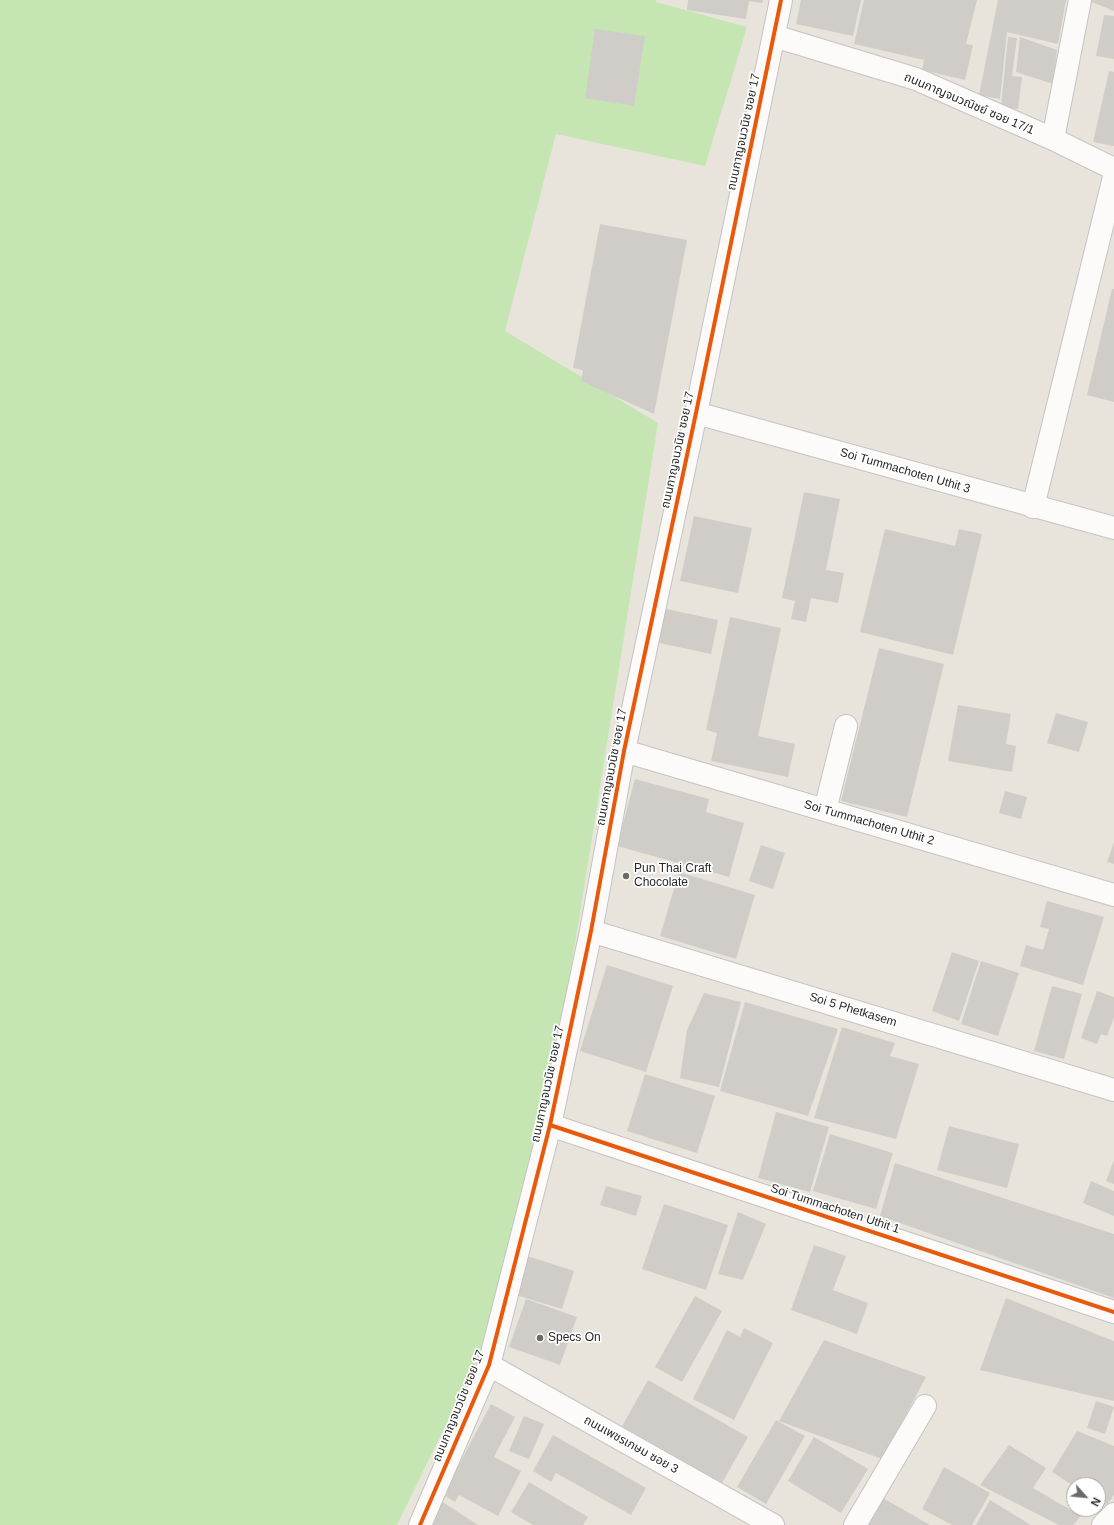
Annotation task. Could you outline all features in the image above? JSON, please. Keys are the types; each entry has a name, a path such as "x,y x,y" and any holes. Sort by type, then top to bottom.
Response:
{"street":[{"name":"ถนนกาญจนวนิช ซอย 17","path":"420,1525 489,1365 550,1125 591,931 624,751 696,413 781,0"},
{"path":"1053,139 1080,0"},
{"name":"ถนนกาญจนวณิชย์ ซอย 17/1","path":"774,36 916,79 1053,139 1114,169"},
{"path":"1033,507 1114,177"},
{"name":"Soi Tummachoten Uthit 3","path":"696,413 1033,507 1114,528"},
{"path":"825,810 846,726"},
{"name":"Soi Tummachoten Uthit 2","path":"624,751 1114,895"},
{"name":"Soi 5 Phetkasem","path":"591,931 1114,1090"},
{"name":"Soi Tummachoten Uthit 1","path":"550,1125 1114,1312"},
{"name":"ถนนเพชรเกษม ซอย 3","path":"489,1365 773,1525"},
{"path":"854,1525 925,1406"},
{"path":"1103,1525 1114,1514"}],"green space":[{"path":"0,0 656,0 656,2 747,27 705,166 556,134 505,331 658,423 558,1051 488,1338 397,1525 0,1525"}],"building":[{"path":"688,0 763,0 762,3 749,1 746,19 687,10"},
{"path":"801,0 861,0 853,36 796,24"},
{"path":"864,0 977,0 966,44 973,45 965,80 922,70 924,60 854,44"},
{"path":"998,0 1066,0 1058,44 1007,32 1000,99 979,95"},
{"path":"1087,0 1114,0 1114,11"},
{"path":"1104,15 1114,16 1114,59 1096,56"},
{"path":"595,29 645,36 634,106 585,98"},
{"path":"1008,37 1017,38 1012,76 1022,77 1018,109 1001,107"},
{"path":"1020,37 1057,50 1053,84 1016,72"},
{"path":"1109,71 1114,72 1114,146 1093,142"},
{"path":"600,224 687,240 654,414 581,381 583,370 573,368"},
{"path":"1112,289 1114,289 1114,402 1087,395"},
{"path":"804,492 840,499 826,570 844,573 838,603 811,598 806,622 791,619 795,601 782,598"},
{"path":"694,516 752,528 738,593 680,581"},
{"path":"885,529 955,546 959,529 982,534 953,655 860,632"},
{"path":"657,607 718,620 711,654 650,641"},
{"path":"730,617 781,628 758,736 795,744 788,777 711,761 717,733 706,730"},
{"path":"879,648 944,664 907,817 841,801"},
{"path":"958,705 1011,714 1006,744 1016,746 1012,772 948,761"},
{"path":"1056,713 1088,722 1079,752 1047,743"},
{"path":"635,779 709,799 706,812 744,823 729,877 617,846"},
{"path":"1005,791 1027,797 1021,819 999,813"},
{"path":"1114,842 1114,864 1107,862"},
{"path":"761,845 785,853 773,889 749,881"},
{"path":"679,872 755,895 736,959 660,936"},
{"path":"1047,901 1104,917 1083,985 1020,966 1026,945 1043,950 1049,929 1040,927"},
{"path":"952,952 979,961 959,1021 932,1011"},
{"path":"981,961 1019,973 998,1036 961,1024"},
{"path":"607,965 673,986 646,1072 580,1051"},
{"path":"1052,986 1082,994 1064,1059 1034,1051"},
{"path":"1097,991 1114,997 1114,1017 1107,1036 1101,1034 1097,1044 1081,1038"},
{"path":"704,993 741,1002 719,1087 680,1078 687,1030"},
{"path":"745,1002 838,1029 808,1116 720,1091"},
{"path":"842,1027 895,1043 890,1056 919,1064 896,1139 814,1118"},
{"path":"645,1074 715,1096 697,1153 627,1131"},
{"path":"776,1112 829,1127 810,1192 758,1178"},
{"path":"949,1126 1019,1144 1007,1188 937,1170"},
{"path":"830,1134 893,1153 876,1209 813,1191"},
{"path":"1114,1160 1114,1184 1106,1181"},
{"path":"895,1163 1114,1234 1114,1298 880,1216"},
{"path":"1091,1181 1114,1191 1114,1216 1083,1203"},
{"path":"606,1186 642,1196 636,1216 600,1205"},
{"path":"664,1204 728,1225 706,1290 642,1269"},
{"path":"738,1212 766,1224 743,1280 718,1274"},
{"path":"814,1245 846,1256 833,1290 868,1303 857,1334 791,1310"},
{"path":"521,1254 574,1271 562,1309 509,1293"},
{"path":"695,1296 722,1311 682,1382 655,1367"},
{"path":"1006,1298 1114,1341 1114,1401 980,1370"},
{"path":"526,1299 577,1317 560,1365 509,1347"},
{"path":"744,1328 773,1343 734,1420 693,1399 727,1330 740,1337"},
{"path":"824,1340 926,1377 882,1459 779,1421"},
{"path":"648,1380 748,1437 722,1483 622,1426"},
{"path":"1096,1401 1114,1407 1105,1434 1087,1428"},
{"path":"491,1404 515,1417 494,1457 521,1471 498,1516 459,1495 455,1502 443,1495"},
{"path":"524,1416 544,1424 529,1459 509,1451"},
{"path":"776,1420 805,1436 766,1504 737,1487"},
{"path":"1077,1431 1114,1446 1114,1495 1107,1505 1106,1477 1066,1477 1066,1481 1052,1472"},
{"path":"553,1435 646,1488 631,1515 556,1473 551,1482 533,1471"},
{"path":"814,1437 868,1469 841,1513 788,1481"},
{"path":"1009,1445 1046,1468 1033,1488 1066,1507 1066,1517 1080,1517 1073,1525 1059,1525 980,1485"},
{"path":"944,1467 990,1493 972,1525 952,1525 922,1509"},
{"path":"529,1482 588,1517 583,1525 533,1525 511,1512"},
{"path":"876,1494 930,1525 858,1525"},
{"path":"990,1500 1031,1525 976,1525"},
{"path":"441,1501 478,1525 430,1525"}],"cycle path":[{"path":"420,1525 489,1365 550,1125 591,931 624,751 696,413 781,0"},
{"path":"550,1125 1114,1312"}],"place":[{"name":"Pun Thai Craft Chocolate","path":"626,876"},
{"name":"Specs On","path":"540,1338"}]}
